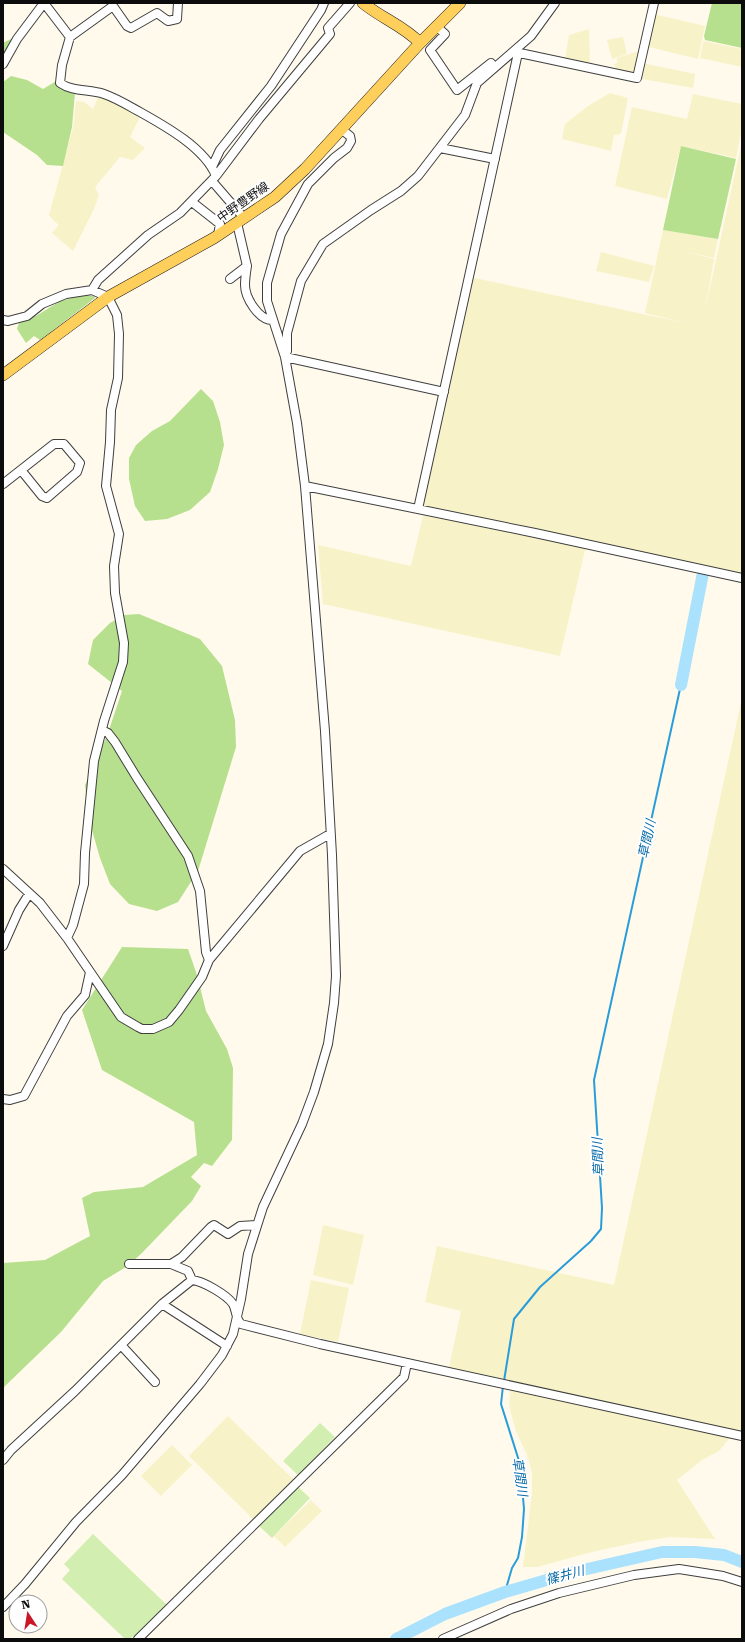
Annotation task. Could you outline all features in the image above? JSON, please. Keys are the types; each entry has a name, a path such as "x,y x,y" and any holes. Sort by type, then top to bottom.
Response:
{"main road":[{"path":"363,3 376,14 413,36 420,43"},
{"name":"中野豊野線","path":"3,375 108,297 218,235 275,197 305,169 420,43 460,3"}],"street":[{"path":"3,64 17,39 44,3 70,37"},
{"path":"178,3 177,19 168,21 157,13 131,28 127,26 113,6 70,37 62,65 60,83 67,87 104,94 126,105 174,132 185,140 212,167 214,178 241,221 247,266 245,286 248,298 258,312 268,320 272,320"},
{"path":"212,167 220,150 271,86 321,10 324,3"},
{"path":"92,290 98,280 142,240 180,214 214,178 259,119 330,34 328,28 350,3"},
{"path":"285,357 287,351 287,333 301,282 323,244 371,210 402,191 418,176 465,115 477,84 494,66 515,53 555,3"},
{"path":"515,53 637,78 654,3"},
{"path":"436,26 446,34 430,50 457,90 491,63 494,66"},
{"path":"418,508 495,159 515,53"},
{"path":"3,1607 26,1584 76,1522 132,1464 200,1384 227,1346 233,1334 237,1320 248,1254 257,1225 266,1200 302,1124 314,1092 328,1044 336,976 324,731 305,486 297,423 285,357 267,301 267,283 281,234 308,184 334,158 347,148 351,141 350,136 342,130"},
{"path":"440,148 495,159"},
{"path":"192,202 220,224 218,235"},
{"path":"230,279 247,266"},
{"path":"3,320 8,321 27,316 42,304 66,294 92,290 108,297 117,315 119,334 118,378 111,410 106,486 119,534 114,566 115,593 124,643 123,662 94,761 85,853 84,884 73,925 67,938"},
{"path":"285,357 444,392"},
{"path":"3,484 54,444 64,444 80,463 77,472 46,498 42,496 21,470"},
{"path":"305,486 418,508 742,578"},
{"path":"102,730 108,733 115,742 136,778 188,856 200,891 208,960"},
{"path":"3,869 40,903 67,938 121,1017 138,1028 147,1029 159,1027 169,1022 180,1010 202,977 208,960 300,851 330,834"},
{"path":"3,946 19,910 29,894"},
{"path":"3,1099 10,1100 24,1096 67,1016 85,996 90,972"},
{"path":"170,1264 182,1257 211,1227 214,1226 228,1234 240,1226 257,1225"},
{"path":"129,1264 170,1264 188,1271 192,1280"},
{"path":"3,1460 11,1450 75,1391 162,1304 192,1280 202,1282 230,1300 235,1310 237,1320 241,1324 320,1344 742,1436"},
{"path":"162,1304 227,1346"},
{"path":"121,1345 155,1382"},
{"path":"138,1639 404,1377 406,1363"},
{"path":"443,1639 517,1607 559,1593 634,1575 679,1570 697,1571 723,1576 742,1582"}],"shaded area":[{"path":"653,14 705,26 698,59 645,46"},
{"path":"589,29 590,67 565,60 569,35"},
{"path":"623,37 627,54 612,59 607,40"},
{"path":"703,41 742,49 742,67 700,58"},
{"path":"639,51 633,74 617,72 614,64 617,63 617,58"},
{"path":"642,63 695,74 693,88 637,78"},
{"path":"610,93 628,98 621,134 614,135 611,151 562,139 565,124 588,106"},
{"path":"693,94 742,104 742,128 736,158 681,146 667,199 615,186 632,107 687,119"},
{"path":"99,95 106,97 140,117 130,137 145,148 133,160 120,157 95,187 99,195 94,209 73,251 52,233 58,224 49,215 73,128 76,101 84,102 93,109"},
{"path":"742,141 742,578 418,509 470,277 685,323 645,313 663,230 718,239 714,258 684,251 714,259 705,310"},
{"path":"601,252 654,266 649,282 596,271"},
{"path":"424,512 586,546 560,656 323,604 318,545 411,566"},
{"path":"742,698 742,1436 733,1434 719,1451 702,1460 677,1480 715,1539 670,1537 592,1552 537,1567 523,1567 532,1493 532,1473 528,1457 516,1431 511,1414 509,1403 511,1386 448,1372 461,1311 425,1302 437,1246 614,1285"},
{"path":"323,1225 364,1235 353,1285 313,1275"},
{"path":"311,1280 349,1288 338,1342 300,1334"},
{"path":"228,1416 294,1480 254,1520 189,1456"},
{"path":"172,1445 192,1465 161,1496 141,1476"},
{"path":"311,1500 322,1511 285,1547 274,1536"}],"green space":[{"path":"712,3 742,3 742,48 705,40 704,36"},
{"path":"11,39 14,41 3,57 3,43"},
{"path":"11,76 27,80 43,89 58,80 75,93 72,127 63,166 47,165 37,155 3,132 3,82"},
{"path":"681,146 736,159 718,239 663,230"},
{"path":"84,295 94,296 95,298 40,340 34,336 26,343 17,329 19,323 25,321 32,314 36,316 60,301"},
{"path":"201,389 213,401 220,422 224,445 210,492 190,510 167,519 145,521 135,506 129,479 129,458 136,445 152,431 170,421"},
{"path":"139,614 200,639 222,666 235,720 236,747 198,871 178,902 157,911 129,904 110,884 100,858 89,820 85,785 108,733 122,691 88,664 93,640 110,623 124,615"},
{"path":"122,947 188,949 197,975 206,1011 227,1049 233,1068 232,1140 212,1166 204,1163 191,1177 201,1186 192,1201 141,1254 126,1267 103,1281 61,1332 3,1388 3,1263 45,1260 90,1236 82,1198 94,1192 143,1187 197,1155 194,1122 102,1070 82,1010"},
{"path":"320,1423 335,1437 298,1475 283,1461"},
{"path":"297,1486 310,1498 272,1538 259,1526"},
{"path":"93,1534 167,1605 148,1626 131,1638 125,1639 62,1579 70,1570 64,1564"}],"waterway":[{"name":"草間川","path":"681,685 703,573"},
{"name":"草間川","path":"504,1381 514,1319 540,1287 591,1241 601,1229 602,1208 594,1080 680,689"},
{"name":"草間川","path":"503,1386 501,1404 520,1464 524,1509 522,1537 518,1558 512,1568 505,1592"},
{"name":"篠井川","path":"396,1639 445,1614 505,1592 574,1572 662,1552 695,1552 724,1555 742,1562"}]}
